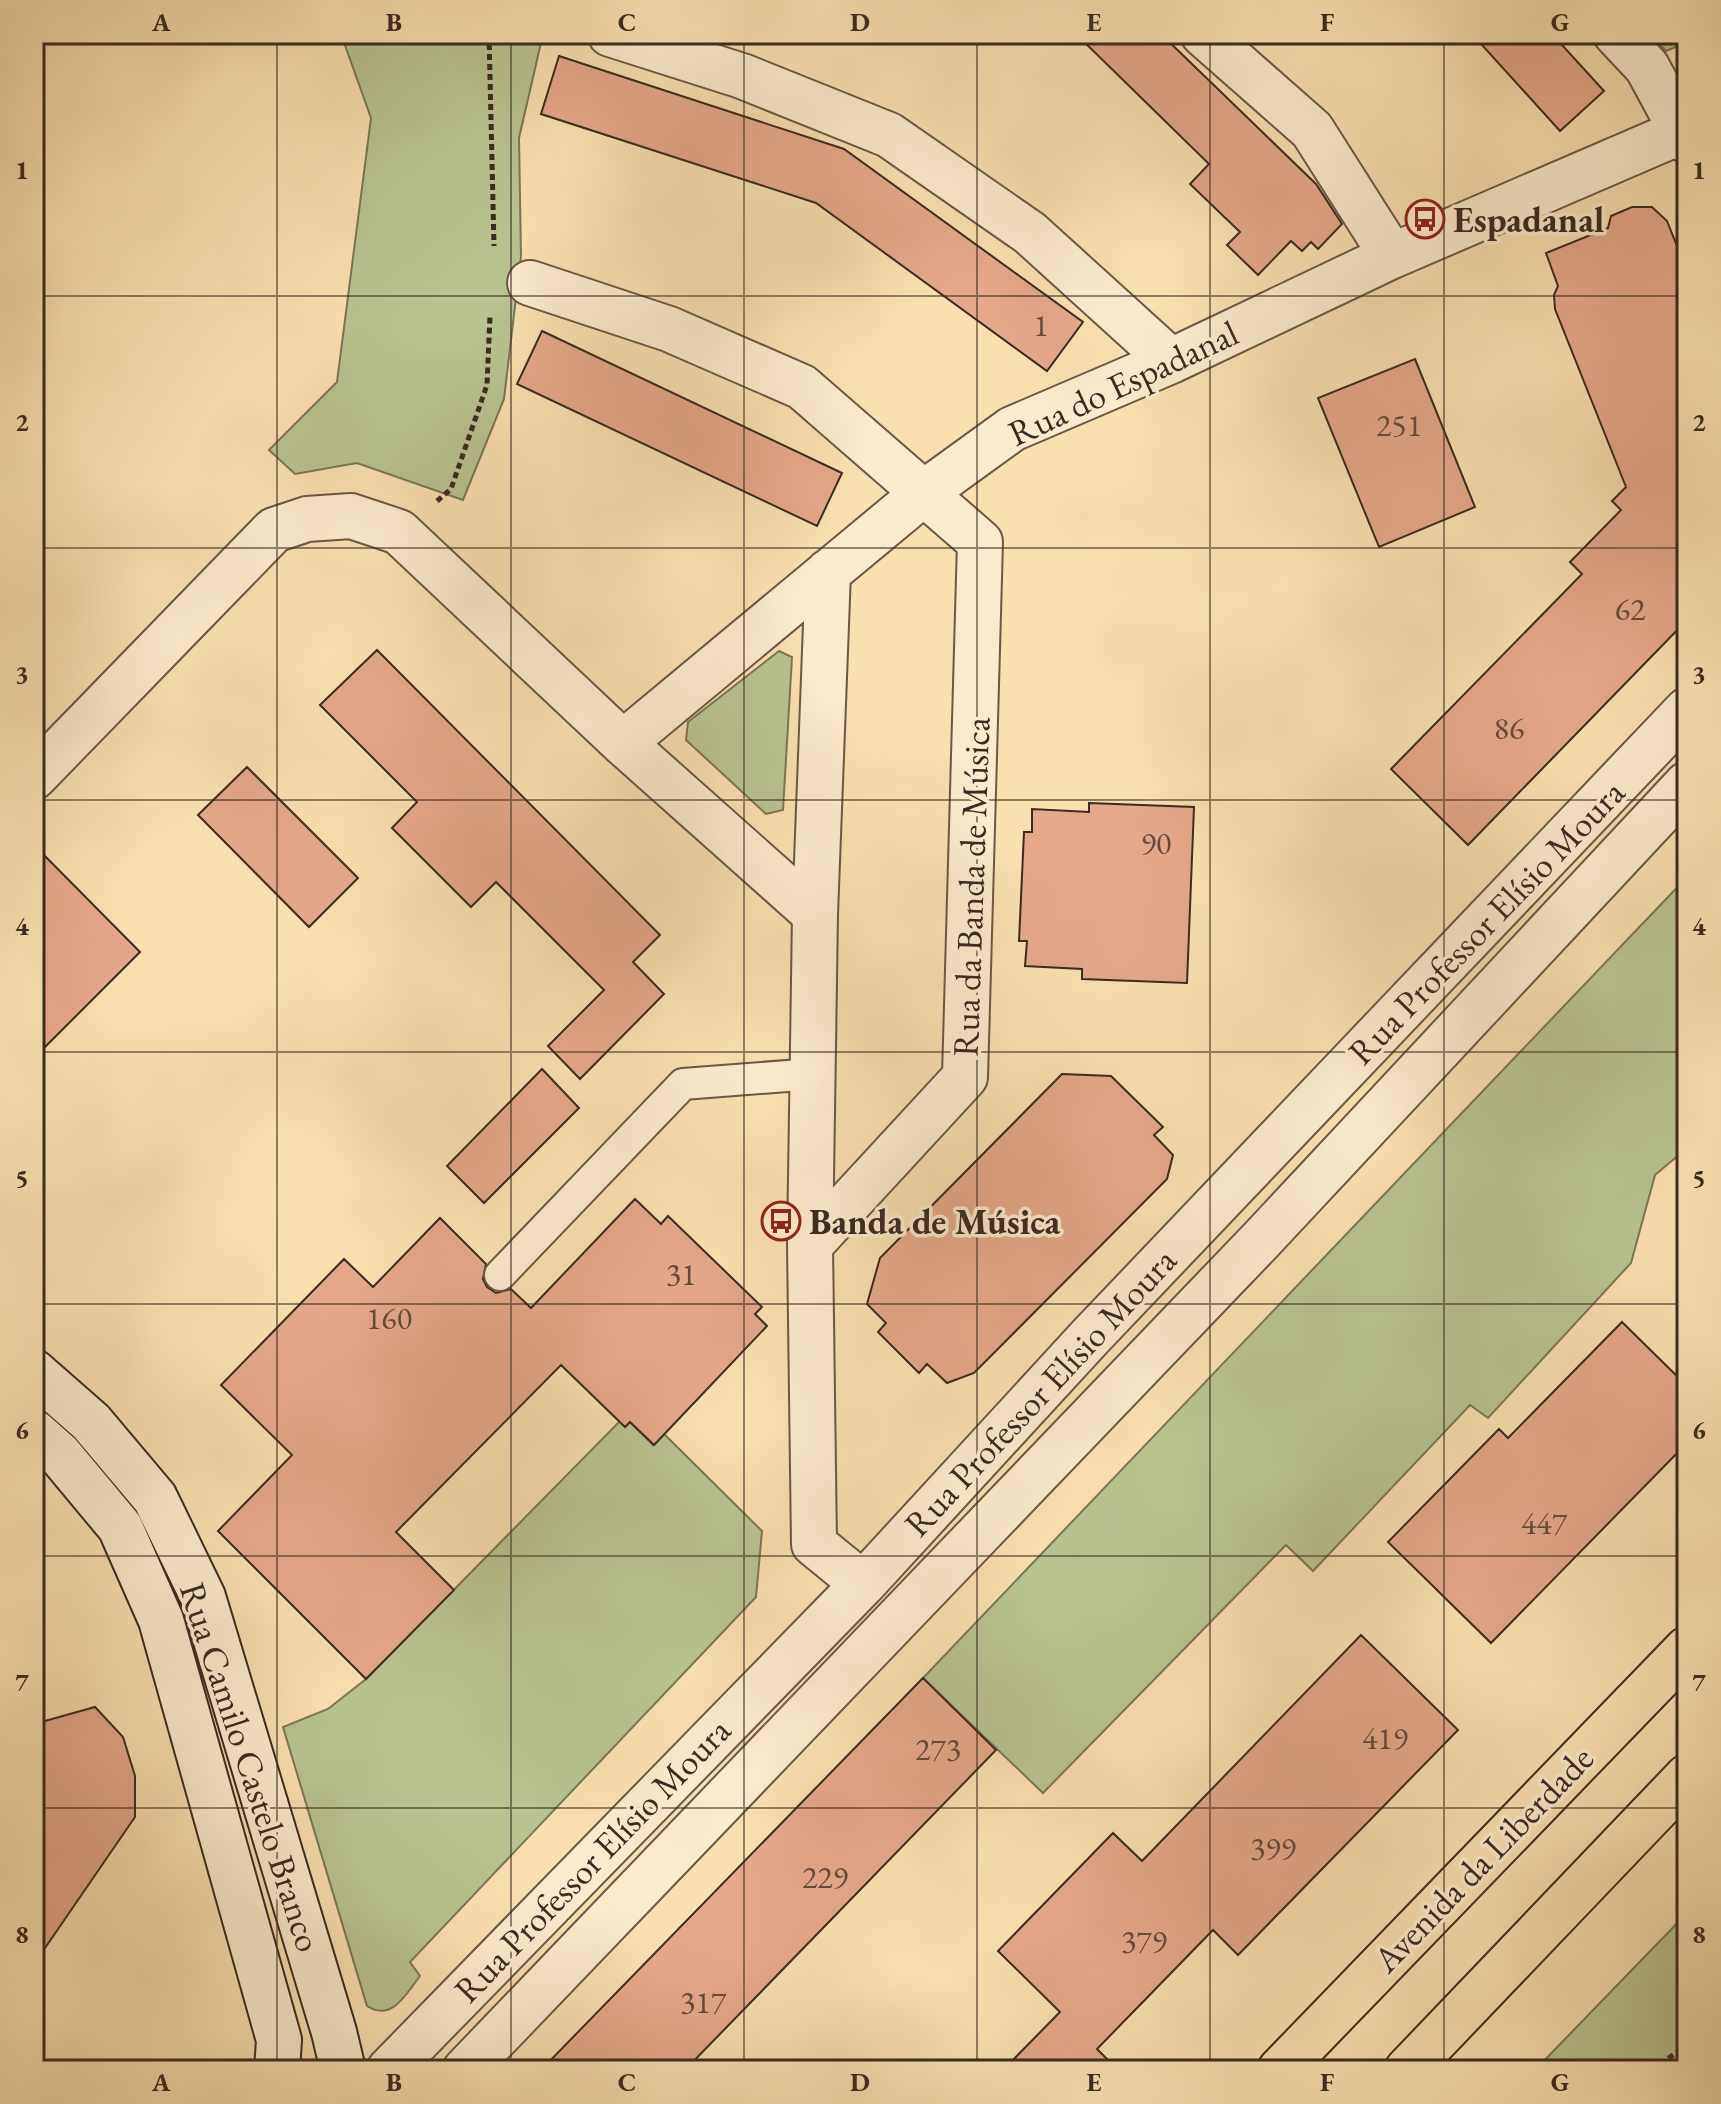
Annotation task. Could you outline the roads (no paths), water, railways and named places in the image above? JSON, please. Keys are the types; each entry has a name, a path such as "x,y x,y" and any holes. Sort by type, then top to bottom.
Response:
{"main road":[{"name":"Avenida da Liberdade","path":"1280,2070 1687,1649"},
{"path":"1407,2070 1687,1777"}],"street":[{"path":"610,34 742,76 889,135 1030,233 1171,361"},
{"path":"1203,34 1312,130 1392,256"},
{"path":"1616,34 1647,67 1686,134"},
{"name":"Rua do Espadanal","path":"623,743 925,492 1012,429 1171,361 1392,256 1686,134"},
{"name":"Rua da Banda de Música","path":"530,283 669,329 802,387 980,542 965,1077 810,1245"},
{"path":"34,777 274,530 307,519 351,516 399,532 623,743 815,914"},
{"path":"828,572 815,914 810,1245 814,1544 863,1584"},
{"name":"Rua Professor Elísio Moura","path":"389,2070 863,1584 1100,1325 1687,710"},
{"name":"Rua Professor Elísio Moura","path":"465,2070 1251,1251 1687,784"},
{"name":"Rua Camilo Castelo Branco","path":"34,1372 91,1422 155,1498 203,1597 330,2017 343,2070"},
{"name":"Rua Camilo Castelo Branco","path":"34,1432 60,1455 120,1527 161,1620 279,2040 277,2070"}],"lane":[{"path":"500,1275 683,1084 813,1074"}],"place":[{"name":"Espadanal","path":"1425,219"},
{"name":"Banda de Música","path":"781,1221"}]}
